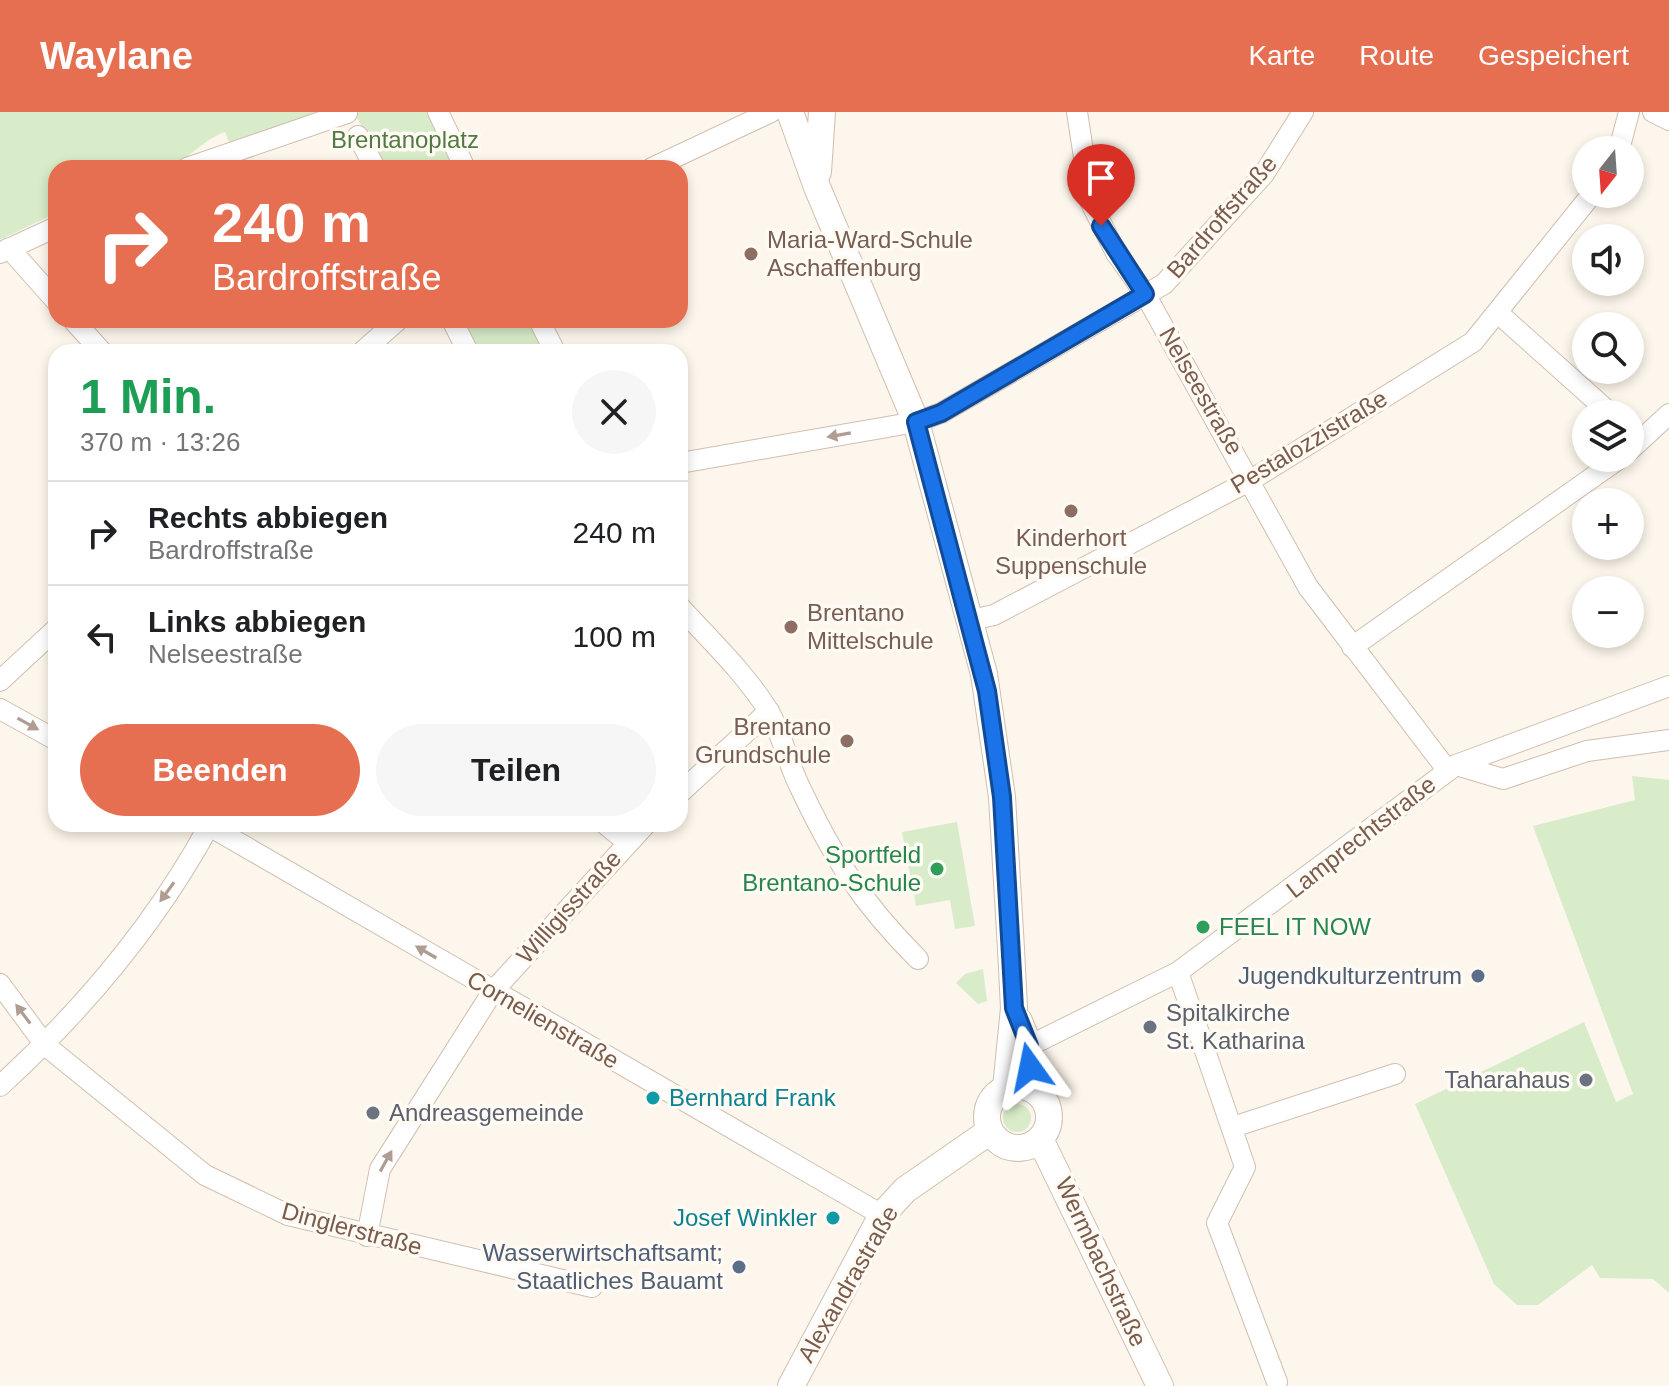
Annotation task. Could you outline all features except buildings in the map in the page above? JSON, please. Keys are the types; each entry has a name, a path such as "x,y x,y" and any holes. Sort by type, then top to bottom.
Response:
{"street":[{"path":"438,112 461,160"},
{"path":"669,160 771,112"},
{"path":"790,112 817,187 916,422 971,620 991,712 1002,797 1014,1008 1020,1047 1018,1088"},
{"path":"817,187 822,112"},
{"name":"Nelseestraße","path":"1077,112 1091,203 1116,253 1145,294 1308,587 1352,647 1452,768"},
{"name":"Bardroffstraße","path":"688,462 916,422 941,413 1164,284 1222,224 1264,174 1303,112"},
{"path":"1623,136 1629,112"},
{"path":"1653,112 1669,120"},
{"path":"210,160 347,113"},
{"path":"358,136 371,160"},
{"name":"Pestalozzistraße","path":"971,620 994,615 1251,480 1473,342 1581,208"},
{"path":"48,231 4,251 48,293"},
{"path":"1498,313 1595,400"},
{"path":"80,328 95,344"},
{"path":"371,344 389,328"},
{"path":"1644,433 1669,414"},
{"path":"1352,647 1600,472"},
{"path":"688,616 726,656 769,711 796,780 829,848 873,913 918,959"},
{"path":"0,681 48,636"},
{"name":"Lamprechtstraße","path":"1020,1047 1178,972 1452,768 1669,686"},
{"path":"0,709 48,736"},
{"path":"688,786 769,711"},
{"path":"1452,768 1503,779 1587,751 1669,740"},
{"path":"0,1086 45,1045 108,974 186,867 204,832"},
{"name":"Cornelienstraße","path":"220,832 882,1215"},
{"path":"615,832 627,842"},
{"name":"Willigisstraße","path":"367,1236 380,1169 493,991 638,832"},
{"path":"1178,972 1245,1167 1217,1223 1276,1385"},
{"name":"Dinglerstraße","path":"0,984 45,1045 205,1175 288,1215 592,1287"},
{"path":"1233,1127 1395,1074"},
{"path":"1018,1088 1047,1106 1049,1119 1040,1139 1016,1149 996,1140 990,1131 989,1106 1018,1088"},
{"name":"Alexandrastraße","path":"791,1386 882,1215 905,1190 990,1131"},
{"name":"Wermbachstraße","path":"1040,1139 1160,1386"}],"green space":[{"path":"0,112 321,112 231,148 225,132 181,160 48,160 48,217 0,240"},
{"name":"Brentanoplatz","path":"354,112 428,112 451,160 380,160"},
{"path":"466,328 532,328 539,344 474,344"},
{"path":"1632,776 1669,780 1669,1293 1653,1279 1600,1278 1592,1265 1538,1305 1517,1305 1494,1284 1415,1104 1584,1022 1616,1102 1633,1094 1533,826 1635,800"},
{"name":"Sportfeld Brentano-Schule","path":"957,822 975,926 955,929 950,900 916,906 902,832"},
{"path":"983,969 987,1001 978,1004 956,983 965,974"},
{"path":"1017,1104 1027,1108 1031,1118 1027,1128 1017,1132 1007,1128 1003,1118 1007,1108"}],"place":[{"name":"Maria-Ward-Schule Aschaffenburg","path":"751,254"},
{"name":"Kinderhort Suppenschule","path":"1071,511"},
{"name":"Brentano Mittelschule","path":"791,627"},
{"name":"Brentano Grundschule","path":"847,741"},
{"name":"Sportfeld Brentano-Schule","path":"937,869"},
{"name":"FEEL IT NOW","path":"1203,927"},
{"name":"Jugendkulturzentrum","path":"1478,976"},
{"name":"Spitalkirche St. Katharina","path":"1150,1027"},
{"name":"Taharahaus","path":"1586,1080"},
{"name":"Bernhard Frank","path":"653,1098"},
{"name":"Andreasgemeinde","path":"373,1113"},
{"name":"Josef Winkler","path":"833,1218"},
{"name":"Wasserwirtschaftsamt; Staatliches Bauamt","path":"739,1267"}],"route":[{"path":"1030,1067 1029,1046 1014,1008 1002,797 993,723 971,620 916,422 941,413 1145,294 1101,226"}]}
